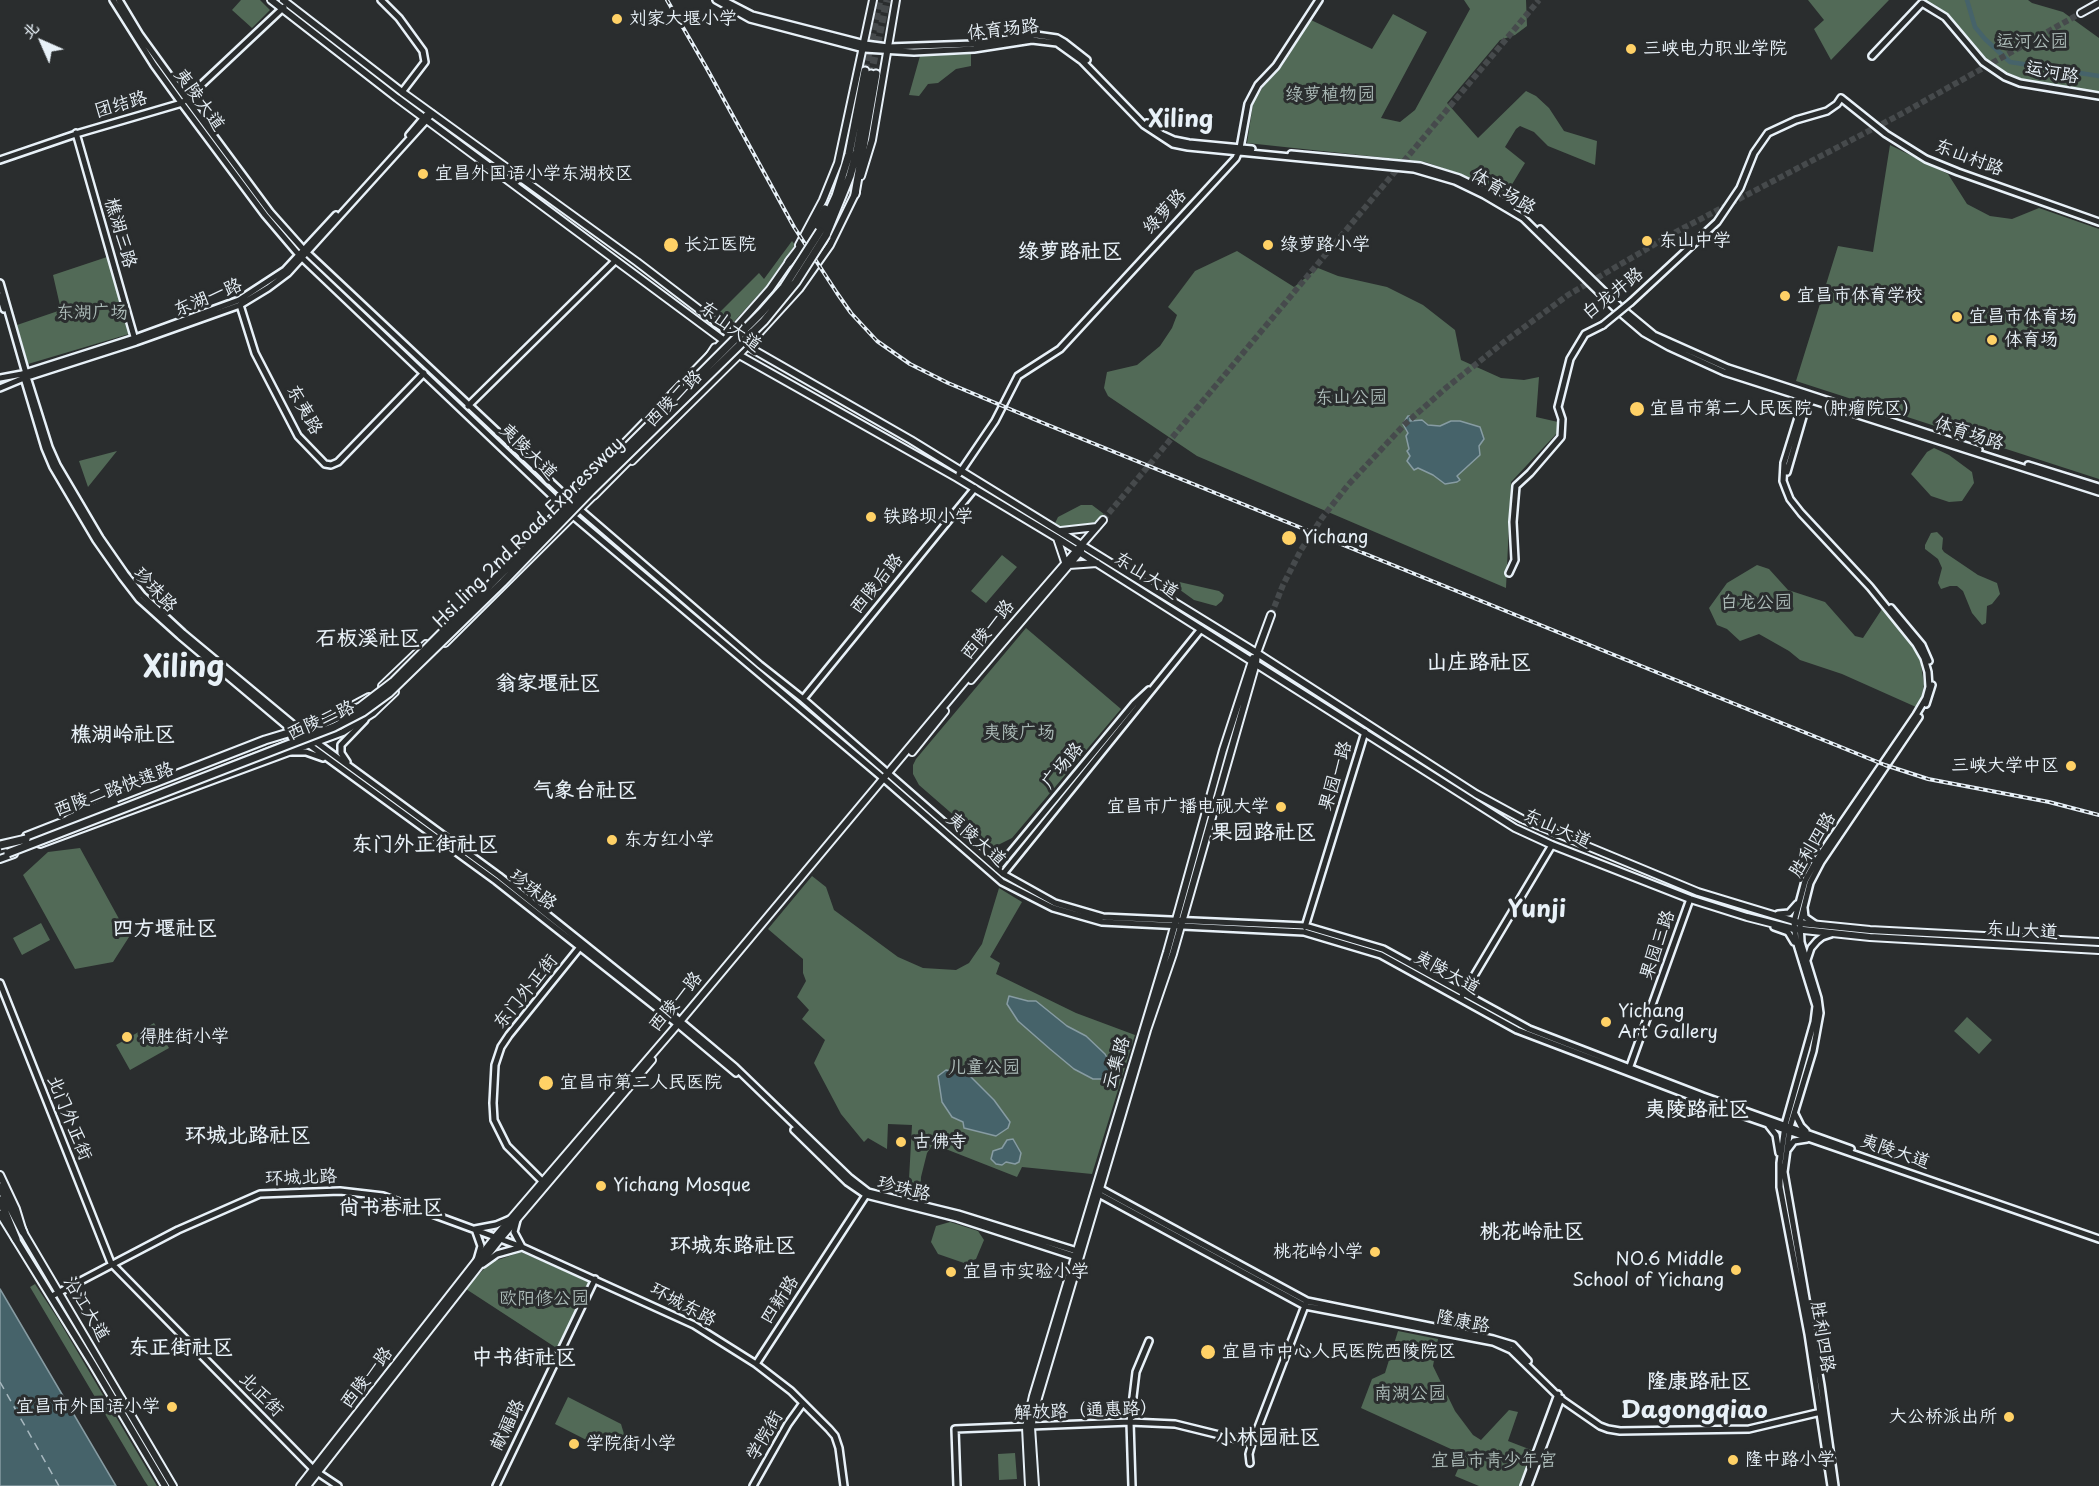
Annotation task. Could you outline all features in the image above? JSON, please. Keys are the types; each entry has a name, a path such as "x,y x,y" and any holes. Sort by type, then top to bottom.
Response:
{"highway":[{"path":"855,194 871,73"},
{"name":"Hsi ling 2nd Road Expressway","path":"321,725 360,707 394,681 762,312 784,286 823,233 849,154 871,73"},
{"name":"Hsi ling 2nd Road Expressway","path":"0,857 334,727 363,712 389,693 464,621 591,491 736,353 796,282 823,233 850,176 857,151 871,73"},
{"path":"789,262 822,217 849,154"},
{"path":"587,488 597,473 703,368 715,348"},
{"path":"594,495 736,353"},
{"path":"67,820 116,798 265,740 321,725"},
{"name":"西陵二路快速路","path":"0,846 26,839 212,770 321,725"},
{"path":"0,1187 23,1232"},
{"path":"0,1200 16,1239"}],"main road":[{"name":"夷陵大道","path":"113,0 154,65 302,254 573,516 1003,874 1055,903 1103,916 1178,923"},
{"name":"夷陵大道","path":"119,0 183,100"},
{"name":"东山大道","path":"271,0 425,120 723,340 736,353 957,478 1257,653 1476,794 1522,819 1698,892 1756,910 1797,926 1816,924 1870,930 2099,942"},
{"path":"381,0 399,18 423,51 425,62 402,92"},
{"path":"716,0 751,17"},
{"path":"723,0 751,17"},
{"name":"西陵二路","path":"0,846 298,732 351,707 387,682 493,580 732,332 770,289 789,262 823,200 838,163 873,0"},
{"name":"西陵二路","path":"0,857 290,752 352,727 373,712 594,495 626,467 736,353 747,346 799,289 830,245 855,194 872,140 896,0"},
{"name":"绿萝路","path":"957,478 995,421 1018,376 1060,349 1236,158 1248,104 1258,85 1276,66 1319,0"},
{"name":"团结路","path":"0,158 183,100 285,2"},
{"name":"东山大道","path":"285,2 402,92 732,332 747,346 911,440 1061,531 1097,563 1515,828 1552,845 1690,899 1747,917 1834,934 2099,950"},
{"name":"运河路","path":"1872,56 1922,3 1945,17 1983,62 2005,77 2020,82 2099,96"},
{"path":"2081,14 2099,3"},
{"name":"体育场路","path":"751,17 864,46 887,49 974,49 1032,40 1057,43 1082,61 1144,125 1173,144 1420,166 1459,178 1488,192 1526,216 1619,306 1654,335 1728,368 1807,396 2099,492"},
{"name":"东山村路","path":"1841,99 1886,134 1926,159 2099,222"},
{"name":"白龙井路","path":"1509,573 1515,560 1513,522 1515,486 1530,473 1561,437 1562,419 1558,407 1569,359 1585,334 1603,325 1631,302 1717,222 1740,188 1754,153 1768,133 1796,120 1827,111 1841,99"},
{"path":"0,387 25,375 135,340 239,300 285,270 302,254 431,113"},
{"name":"樵湖三路","path":"76,133 135,340"},
{"name":"夷陵大道","path":"302,254 580,510 760,665 803,699 1002,882 1053,908 1102,922 1305,929 1381,955 1529,1029 1787,1128"},
{"name":"东湖一路","path":"135,340 240,305 288,273 302,254"},
{"path":"468,406 615,261"},
{"path":"0,283 25,375"},
{"path":"0,296 25,375"},
{"name":"东夷路","path":"240,305 255,352 298,436 325,464 331,465 338,462 424,373"},
{"path":"0,379 25,375"},
{"name":"珍珠路","path":"25,375 57,465 100,538 125,574 142,595 183,633 298,732 499,876 680,1024 732,1070 847,1182 867,1193 977,1220 1078,1254"},
{"name":"体育场路","path":"1807,396 2099,487"},
{"name":"胜利四路","path":"1807,396 1784,463 1783,481 1790,499 1870,587 1916,644 1924,658 1929,687 1926,698 1916,715 1816,861 1805,881 1797,926 1816,1005 1814,1022 1780,1161 1780,1187 1835,1486"},
{"name":"西陵后路","path":"803,699 975,489"},
{"name":"西陵一路","path":"307,1486 498,1237 1103,520"},
{"path":"1061,531 1098,527"},
{"path":"1057,538 1067,564 1097,563"},
{"name":"云集路","path":"1029,1486 1029,1427 1078,1254 1254,662 1271,615"},
{"name":"广场路","path":"1003,874 1201,629"},
{"name":"广场路","path":"997,869 1134,704 1155,685"},
{"path":"361,776 345,760 341,753 341,745 373,712"},
{"name":"果园一路","path":"1305,929 1365,732"},
{"name":"珍珠路","path":"313,743 331,761 496,881 680,1024"},
{"path":"290,752 306,752 331,761"},
{"path":"1462,996 1552,845"},
{"name":"果园三路","path":"1629,1069 1690,899"},
{"path":"1756,910 1789,914 1802,901"},
{"path":"1802,901 1805,917 1816,924"},
{"path":"1747,917 1788,932 1804,960 1816,941 1834,934"},
{"name":"东门外正街","path":"543,1182 507,1146 494,1120 495,1065 501,1047 509,1035 580,947"},
{"name":"北门外正街","path":"0,983 111,1263"},
{"name":"夷陵大道","path":"1462,996 1517,1030 1762,1122 1787,1128 2099,1238"},
{"name":"西陵一路","path":"516,1218 543,1182 680,1024"},
{"path":"1771,1120 1782,1119 1792,1110 1810,1136 1794,1141 1787,1150"},
{"path":"1762,1122 1776,1136 1780,1161"},
{"name":"胜利四路","path":"1787,1128 1784,1173 1786,1191 1821,1410 1830,1486"},
{"name":"沿江大道","path":"0,1175 16,1209 23,1232 55,1294 165,1486"},
{"name":"隆康路","path":"1097,1190 1306,1304 1493,1339 1513,1346 1560,1396 1601,1423 1619,1428 1749,1426 1821,1410"},
{"name":"环城北路","path":"55,1294 178,1230 260,1194 340,1191 383,1196 498,1237"},
{"name":"四新路","path":"756,1364 867,1193"},
{"name":"沿江大道","path":"0,1214 55,1294 173,1486"},
{"path":"516,1218 514,1232 522,1246 478,1263 481,1246 475,1229 516,1218"},
{"name":"环城东路","path":"498,1237 694,1325 756,1364 791,1391 835,1436 839,1448 844,1486"},
{"name":"北正街","path":"111,1263 316,1472 338,1486"},
{"name":"献福路","path":"496,1486 595,1279"},
{"path":"1250,1463 1249,1452 1252,1443 1306,1304"},
{"path":"1132,1486 1130,1422 1136,1372 1149,1341"},
{"path":"1526,1486 1560,1396"},
{"name":"学院街","path":"753,1486 788,1424 803,1403"},
{"name":"解放路（通惠路）","path":"957,1486 955,1429 1130,1422 1175,1424 1252,1443"},
{"name":"云集路","path":"1029,1427 1035,1486"},
{"name":"西陵一路","path":"300,1486 316,1472"}],"green space":[{"path":"241,0 260,0 270,10 252,28 232,10"},
{"name":"绿萝植物园","path":"1464,0 1526,0 1527,26 1515,35 1500,40 1447,103 1478,138 1526,91 1536,96 1549,108 1564,131 1597,141 1595,165 1548,146 1534,132 1520,126 1505,147 1525,163 1505,196 1466,176 1425,162 1247,143 1253,104 1264,85 1282,66 1311,20 1372,49 1393,14 1427,32 1381,118 1400,122 1415,110 1470,9"},
{"path":"1808,0 1889,0 1831,60 1814,29 1824,20"},
{"name":"运河公园","path":"1924,0 2028,0 2063,12 2099,38 2099,92 2023,79 2006,72 1986,60 1945,14"},
{"path":"971,54 971,66 956,69 938,83 928,84 919,96 909,95 920,56"},
{"name":"宜昌市体育场","path":"1890,145 1948,174 1967,204 1990,216 2012,219 2039,208 2099,229 2099,479 1796,381 1838,246 1873,252"},
{"path":"792,241 795,245 768,284 730,326 716,316 759,273 764,279"},
{"name":"东山公园","path":"1237,251 1294,287 1318,268 1338,276 1387,287 1423,305 1455,330 1461,360 1501,378 1524,380 1539,377 1536,417 1558,422 1558,432 1511,482 1506,588 1197,456 1108,396 1104,388 1107,372 1137,365 1160,346 1172,328 1177,315 1168,307 1195,271"},
{"name":"东湖广场","path":"107,257 129,334 28,364 17,325 61,310 53,275"},
{"path":"1934,448 1949,455 1972,472 1974,483 1962,501 1949,502 1931,496 1911,474 1927,452"},
{"path":"117,451 88,487 79,461"},
{"path":"1081,505 1092,505 1104,514 1101,519 1093,523 1061,527 1055,523 1058,517"},
{"path":"1937,532 1943,538 1944,552 1978,575 1997,583 2000,594 1992,604 1987,606 1986,623 1982,625 1972,613 1963,591 1957,586 1941,589 1938,583 1942,568 1938,559 1925,549 1931,533"},
{"path":"1002,555 1017,567 986,603 971,591"},
{"name":"白龙公园","path":"1757,565 1769,569 1788,590 1825,602 1855,636 1863,638 1882,609 1911,643 1920,658 1924,684 1922,697 1916,707 1842,674 1800,660 1759,634 1740,641 1727,629 1717,625 1709,608 1727,583"},
{"path":"1175,581 1219,591 1224,595 1222,601 1216,606 1194,600 1176,587"},
{"name":"夷陵广场","path":"1026,628 1121,709 1012,838 994,847 988,845 919,785 913,774 913,765"},
{"path":"80,848 129,937 113,962 75,969 23,875 48,852"},
{"name":"儿童公园","path":"812,876 826,887 834,910 898,957 923,968 956,970 969,963 982,944 999,888 1022,902 990,957 1000,963 996,974 1076,1013 1135,1035 1092,1174 1022,1167 1017,1177 933,1144 927,1153 921,1177 920,1200 908,1197 912,1125 888,1124 887,1149 868,1138 864,1142 841,1114 814,1063 825,1040 802,1019 809,1010 797,997 806,981 803,973 803,959 768,929"},
{"path":"41,923 50,940 22,955 13,938"},
{"path":"1967,1017 1992,1040 1979,1054 1954,1031"},
{"path":"154,1023 169,1048 130,1070 116,1045"},
{"path":"950,1222 978,1231 984,1240 976,1259 964,1263 938,1254 931,1242 936,1226"},
{"name":"欧阳修公园","path":"521,1252 589,1282 558,1349 466,1289 489,1263"},
{"path":"35,1284 157,1486 148,1486 144,1480 30,1287"},
{"name":"南湖公园","path":"1398,1331 1438,1339 1433,1366 1455,1411 1473,1435 1481,1440 1509,1410 1518,1412 1508,1441 1534,1451 1521,1486 1479,1486 1455,1476 1464,1455 1361,1408 1372,1379 1385,1373"},
{"path":"568,1397 621,1424 624,1434 618,1446 608,1451 555,1424"},
{"path":"1015,1453 1017,1479 999,1480 998,1454"}],"water":[{"path":"1410,416 1410,421 1422,420 1428,425 1440,426 1451,421 1460,421 1480,427 1484,439 1479,446 1480,455 1457,476 1460,480 1445,484 1418,468 1414,470 1407,461 1410,456 1407,451 1409,449 1406,436 1408,433 1403,424"},
{"path":"1009,996 1036,1001 1067,1026 1086,1036 1105,1054 1113,1068 1104,1079 1093,1079 1074,1069 1018,1021 1007,1004"},
{"path":"946,1070 968,1074 994,1100 1010,1122 1008,1128 996,1136 964,1128 963,1122 952,1117 942,1102 938,1076"},
{"path":"1013,1139 1021,1153 1019,1162 996,1164 991,1159 993,1151 1002,1148 1007,1140"},
{"path":"0,1289 13,1311 116,1486 0,1486"}],"waterway":[{"path":"1967,0 1975,27 2010,62 2099,76"}],"ferry route":[{"path":"0,1382 59,1486"}],"tunnel":[{"path":"865,71 880,0"},
{"path":"871,74 887,0"},
{"path":"1103,520 1539,0"},
{"path":"1271,615 1301,550 1348,485 1404,425 1504,342 1568,295 1674,233 1903,113 2081,13"}],"railway":[{"path":"667,0 794,227 837,293 851,313 877,341 910,364 948,383 1043,423 1885,765 1928,779 2049,802 2099,815"}],"place":[{"name":"刘家大堰小学","path":"617,19"},
{"name":"三峡电力职业学院","path":"1631,49"},
{"name":"宜昌外国语小学东湖校区","path":"423,174"},
{"name":"东山中学","path":"1647,241"},
{"name":"长江医院","path":"671,245"},
{"name":"绿萝路小学","path":"1268,245"},
{"name":"宜昌市体育学校","path":"1785,296"},
{"name":"宜昌市体育场","path":"1957,317"},
{"name":"体育场","path":"1992,340"},
{"name":"宜昌市第二人民医院（肿瘤院区）","path":"1637,409"},
{"name":"铁路坝小学","path":"871,517"},
{"name":"Yichang","path":"1289,538"},
{"name":"三峡大学中区","path":"2071,766"},
{"name":"宜昌市广播电视大学","path":"1281,807"},
{"name":"东方红小学","path":"612,840"},
{"name":"Yichang Art Gallery","path":"1606,1022"},
{"name":"得胜街小学","path":"127,1037"},
{"name":"宜昌市第二人民医院","path":"546,1083"},
{"name":"古佛寺","path":"901,1142"},
{"name":"Yichang Mosque","path":"601,1186"},
{"name":"桃花岭小学","path":"1375,1252"},
{"name":"NO.6 Middle School of Yichang","path":"1736,1270"},
{"name":"宜昌市实验小学","path":"951,1272"},
{"name":"宜昌市中心人民医院西陵院区","path":"1208,1352"},
{"name":"宜昌市外国语小学","path":"172,1407"},
{"name":"大公桥派出所","path":"2009,1417"},
{"name":"学院街小学","path":"574,1444"},
{"name":"隆中路小学","path":"1733,1460"}],"district":[{"name":"Xiling","path":"1181,120"},
{"name":"绿萝路社区","path":"1070,252"},
{"name":"石板溪社区","path":"368,639"},
{"name":"山庄路社区","path":"1479,663"},
{"name":"Xiling","path":"184,669"},
{"name":"翁家堰社区","path":"548,684"},
{"name":"樵湖岭社区","path":"123,735"},
{"name":"气象台社区","path":"585,791"},
{"name":"果园路社区","path":"1264,833"},
{"name":"东门外正街社区","path":"425,845"},
{"name":"Yunji","path":"1537,910"},
{"name":"四方堰社区","path":"165,929"},
{"name":"夷陵路社区","path":"1697,1110"},
{"name":"环城北路社区","path":"248,1136"},
{"name":"尚书巷社区","path":"391,1208"},
{"name":"桃花岭社区","path":"1532,1232"},
{"name":"环城东路社区","path":"733,1246"},
{"name":"东正街社区","path":"181,1348"},
{"name":"中书街社区","path":"524,1358"},
{"name":"隆康路社区","path":"1699,1382"},
{"name":"Dagongqiao","path":"1694,1411"},
{"name":"小林园社区","path":"1268,1438"}],"park label":[{"name":"宜昌市青少年宫","path":"1494,1461"}]}
